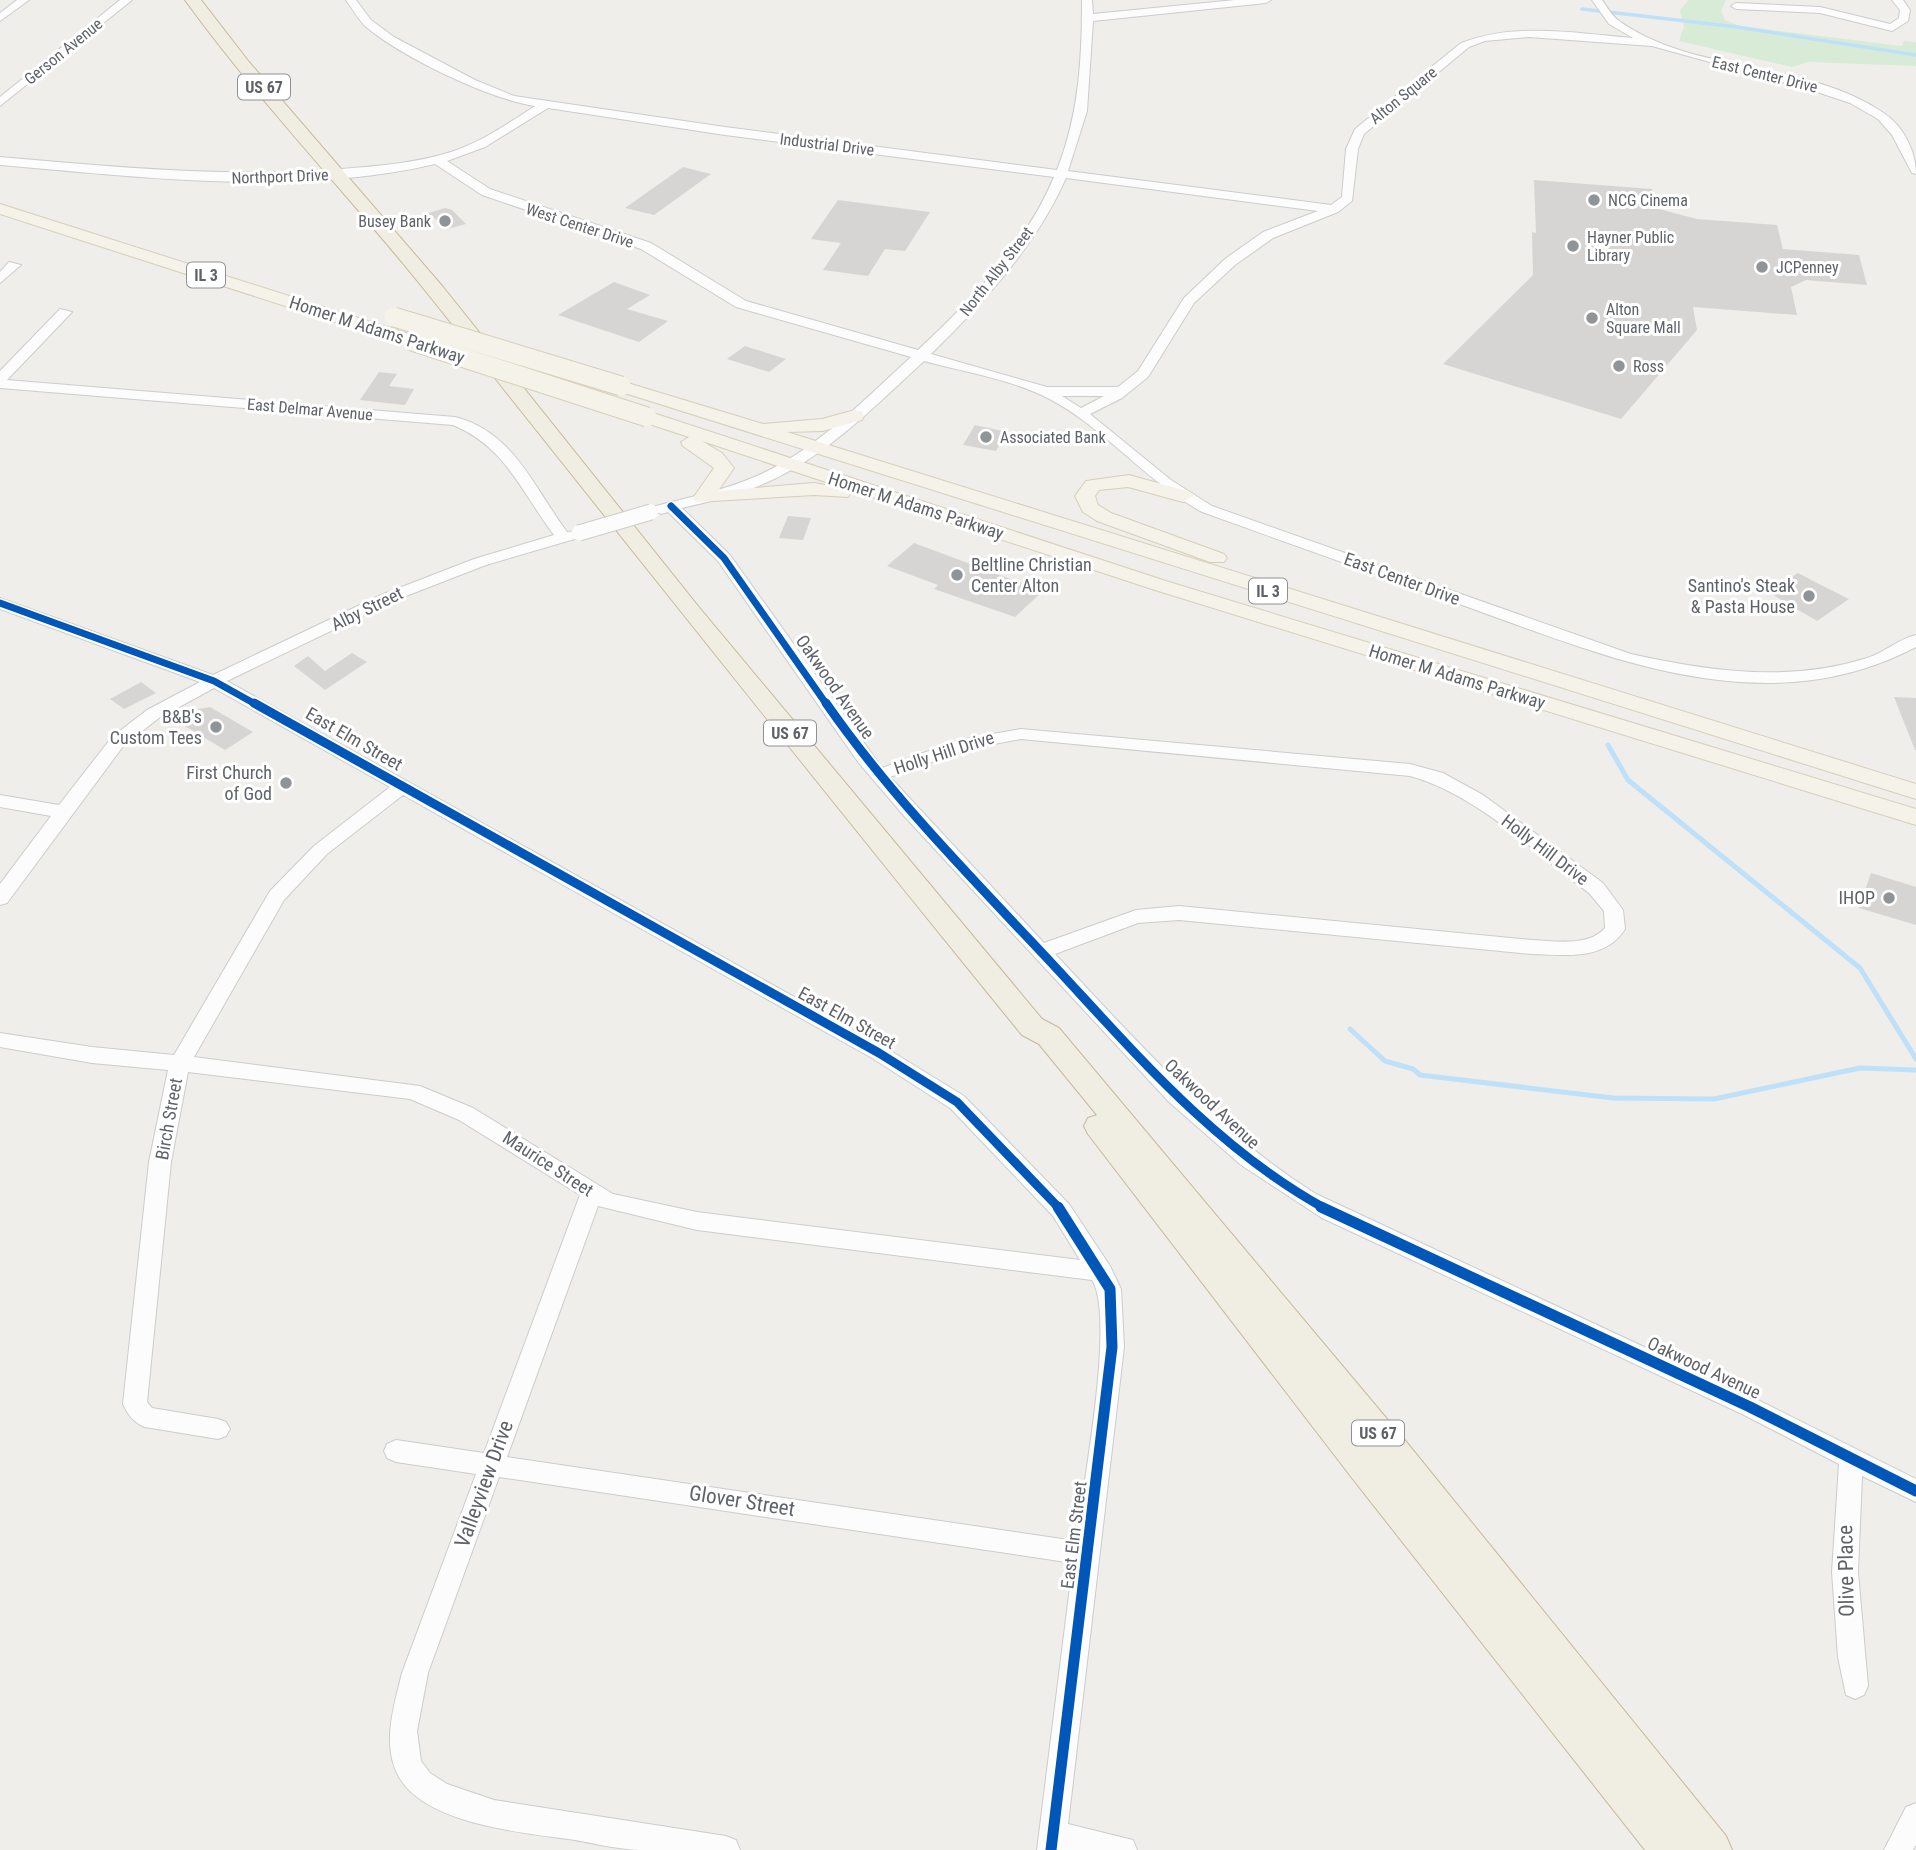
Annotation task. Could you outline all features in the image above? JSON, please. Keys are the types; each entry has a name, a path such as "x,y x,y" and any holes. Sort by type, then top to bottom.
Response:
{"highway":[{"name":"US 67","path":"193,0 436,291 690,611 1032,1027 1049,1036 1396,1455 1712,1850"},
{"name":"US 67","path":"1032,1027 1033,1041 1058,1074 1357,1457 1671,1850"}],"main road":[{"name":"Homer M Adams Parkway","path":"0,195 621,386 1797,757 1916,792"},
{"name":"Homer M Adams Parkway","path":"0,209 919,507 1442,673 1916,817"},
{"path":"596,401 699,446 715,457 724,468 703,498"},
{"path":"735,423 779,428 822,425 855,415"},
{"path":"855,415 850,435 855,451 872,466"},
{"path":"1183,496 1129,481 1114,481 1093,485 1085,496 1093,511 1123,525 1518,664 1797,757"},
{"path":"703,498 814,489 919,507"}],"street":[{"path":"0,19 24,0"},
{"name":"Gerson Avenue","path":"0,103 127,0"},
{"name":"Industrial Drive","path":"351,0 376,29 408,49 501,96 724,131 1334,209"},
{"name":"North Alby Street","path":"817,449 921,356 973,305 1010,258 1062,173 1081,115 1086,89 1087,0"},
{"path":"1088,18 1266,0"},
{"name":"East Center Drive","path":"1597,0 1611,22 1651,43 1814,85 1852,99 1882,117 1892,128 1916,170"},
{"path":"1736,6 1820,10 1892,28 1910,19 1897,0"},
{"path":"1568,38 1592,34 1611,22"},
{"name":"Alton Square","path":"1334,209 1351,192 1353,149 1359,132 1465,45 1497,34 1651,43"},
{"name":"Northport Drive","path":"0,161 219,178 336,174 438,160 489,140 545,105"},
{"name":"West Center Drive","path":"438,160 486,192 646,246 733,300 921,356"},
{"path":"1248,198 1273,214 1276,232"},
{"path":"1081,413 1126,389 1143,374 1189,301 1240,254 1276,232 1334,209"},
{"path":"0,279 14,265"},
{"path":"0,379 65,312"},
{"name":"East Center Drive","path":"921,356 1028,385 1060,399 1183,496 1207,509 1560,636 1656,666 1729,677 1807,676 1864,665 1916,640"},
{"name":"East Delmar Avenue","path":"0,384 455,421 482,431 506,450 572,536"},
{"path":"1028,385 1076,394 1126,389"},
{"name":"Alby Street","path":"0,898 118,741 153,714 214,681 433,579 748,484 817,449"},
{"name":"Oakwood Avenue","path":"661,509 703,534 745,584 825,703 878,775 1176,1096 1214,1132 1300,1196 1852,1457 1916,1490"},
{"name":"East Elm Street","path":"0,603 214,681 935,1086 957,1102 1061,1210 1102,1272 1110,1289 1113,1310 1112,1347 1052,1842"},
{"name":"Holly Hill Drive","path":"878,775 965,744 1021,734 1410,770 1454,785 1522,832 1595,888 1613,910 1617,923 1613,934 1604,942 1574,948 1532,947 1224,916 1152,914 1097,929 1043,951"},
{"name":"Birch Street","path":"218,1429 145,1417 135,1404 160,1162 179,1065 270,908 293,875 329,840 403,786"},
{"path":"0,801 63,812"},
{"name":"Maurice Street","path":"0,1041 179,1065 373,1085 436,1099 526,1148 592,1193 633,1210 696,1221 1102,1272"},
{"name":"Valleyview Drive","path":"592,1193 415,1673 405,1713 401,1745 406,1763 415,1778 433,1792 461,1805 494,1814 726,1850"},
{"name":"Glover Street","path":"396,1451 492,1463 1088,1554"},
{"name":"Olive Place","path":"1852,1457 1845,1504 1843,1570 1847,1634 1855,1686"},
{"path":"1898,1850 1916,1817"},
{"path":"1052,1842 1123,1850"}],"green space":[{"path":"1689,0 1726,0 1721,11 1725,20 1740,26 1902,46 1904,41 1916,42 1916,66 1809,62 1792,67 1679,41 1684,27 1680,10"}],"building":[{"path":"683,167 711,174 654,215 625,208"},
{"path":"1534,180 1652,189 1655,208 1697,219 1777,225 1783,249 1859,255 1867,285 1806,280 1791,287 1797,315 1693,307 1697,330 1621,419 1443,364 1533,275 1532,232 1536,233"},
{"path":"838,200 930,212 905,251 885,249 868,276 823,270 841,243 811,239"},
{"name":"Busey Bank","path":"445,208 452,210 466,224 447,229 428,213"},
{"path":"614,282 650,295 627,309 668,321 639,342 558,315"},
{"path":"745,346 786,359 769,372 727,359"},
{"path":"379,372 397,374 389,386 414,389 405,405 360,400"},
{"name":"Associated Bank","path":"975,425 1007,432 996,451 963,445"},
{"path":"788,516 811,518 803,540 779,538"},
{"name":"Beltline Christian Center Alton","path":"914,543 1043,591 1015,617 934,589 938,585 887,566"},
{"name":"Santino's Steak & Pasta House","path":"1798,573 1849,599 1817,621 1768,592"},
{"path":"352,653 367,662 325,690 294,666 308,656 325,671"},
{"path":"141,682 156,693 124,709 110,699"},
{"path":"1894,697 1916,698 1916,750 1915,750"},
{"name":"B&B's Custom Tees","path":"210,707 253,732 225,750 178,722 199,709"},
{"name":"IHOP","path":"1871,873 1916,887 1916,925 1859,908"}],"waterway":[{"path":"1582,9 1737,27 1916,55"},
{"path":"1608,745 1628,780 1860,968 1916,1059"},
{"path":"1350,1029 1385,1061 1413,1069 1420,1075 1613,1098 1714,1099 1860,1068 1916,1070"}],"cycle path":[{"path":"671,506 724,558 864,758 911,813 1176,1096 1249,1159 1330,1212 1750,1407 1916,1491"},
{"path":"0,603 214,681 879,1053 957,1102 1061,1210 1110,1289 1112,1347 1051,1850"}],"place":[{"name":"NCG Cinema","path":"1594,200"},
{"name":"Busey Bank","path":"445,221"},
{"name":"Hayner Public Library","path":"1573,246"},
{"name":"JCPenney","path":"1762,267"},
{"name":"Alton Square Mall","path":"1592,318"},
{"name":"Ross","path":"1619,366"},
{"name":"Associated Bank","path":"986,437"},
{"name":"Beltline Christian Center Alton","path":"957,575"},
{"name":"Santino's Steak & Pasta House","path":"1809,596"},
{"name":"B&B's Custom Tees","path":"216,727"},
{"name":"First Church of God","path":"286,783"},
{"name":"IHOP","path":"1889,898"}]}
